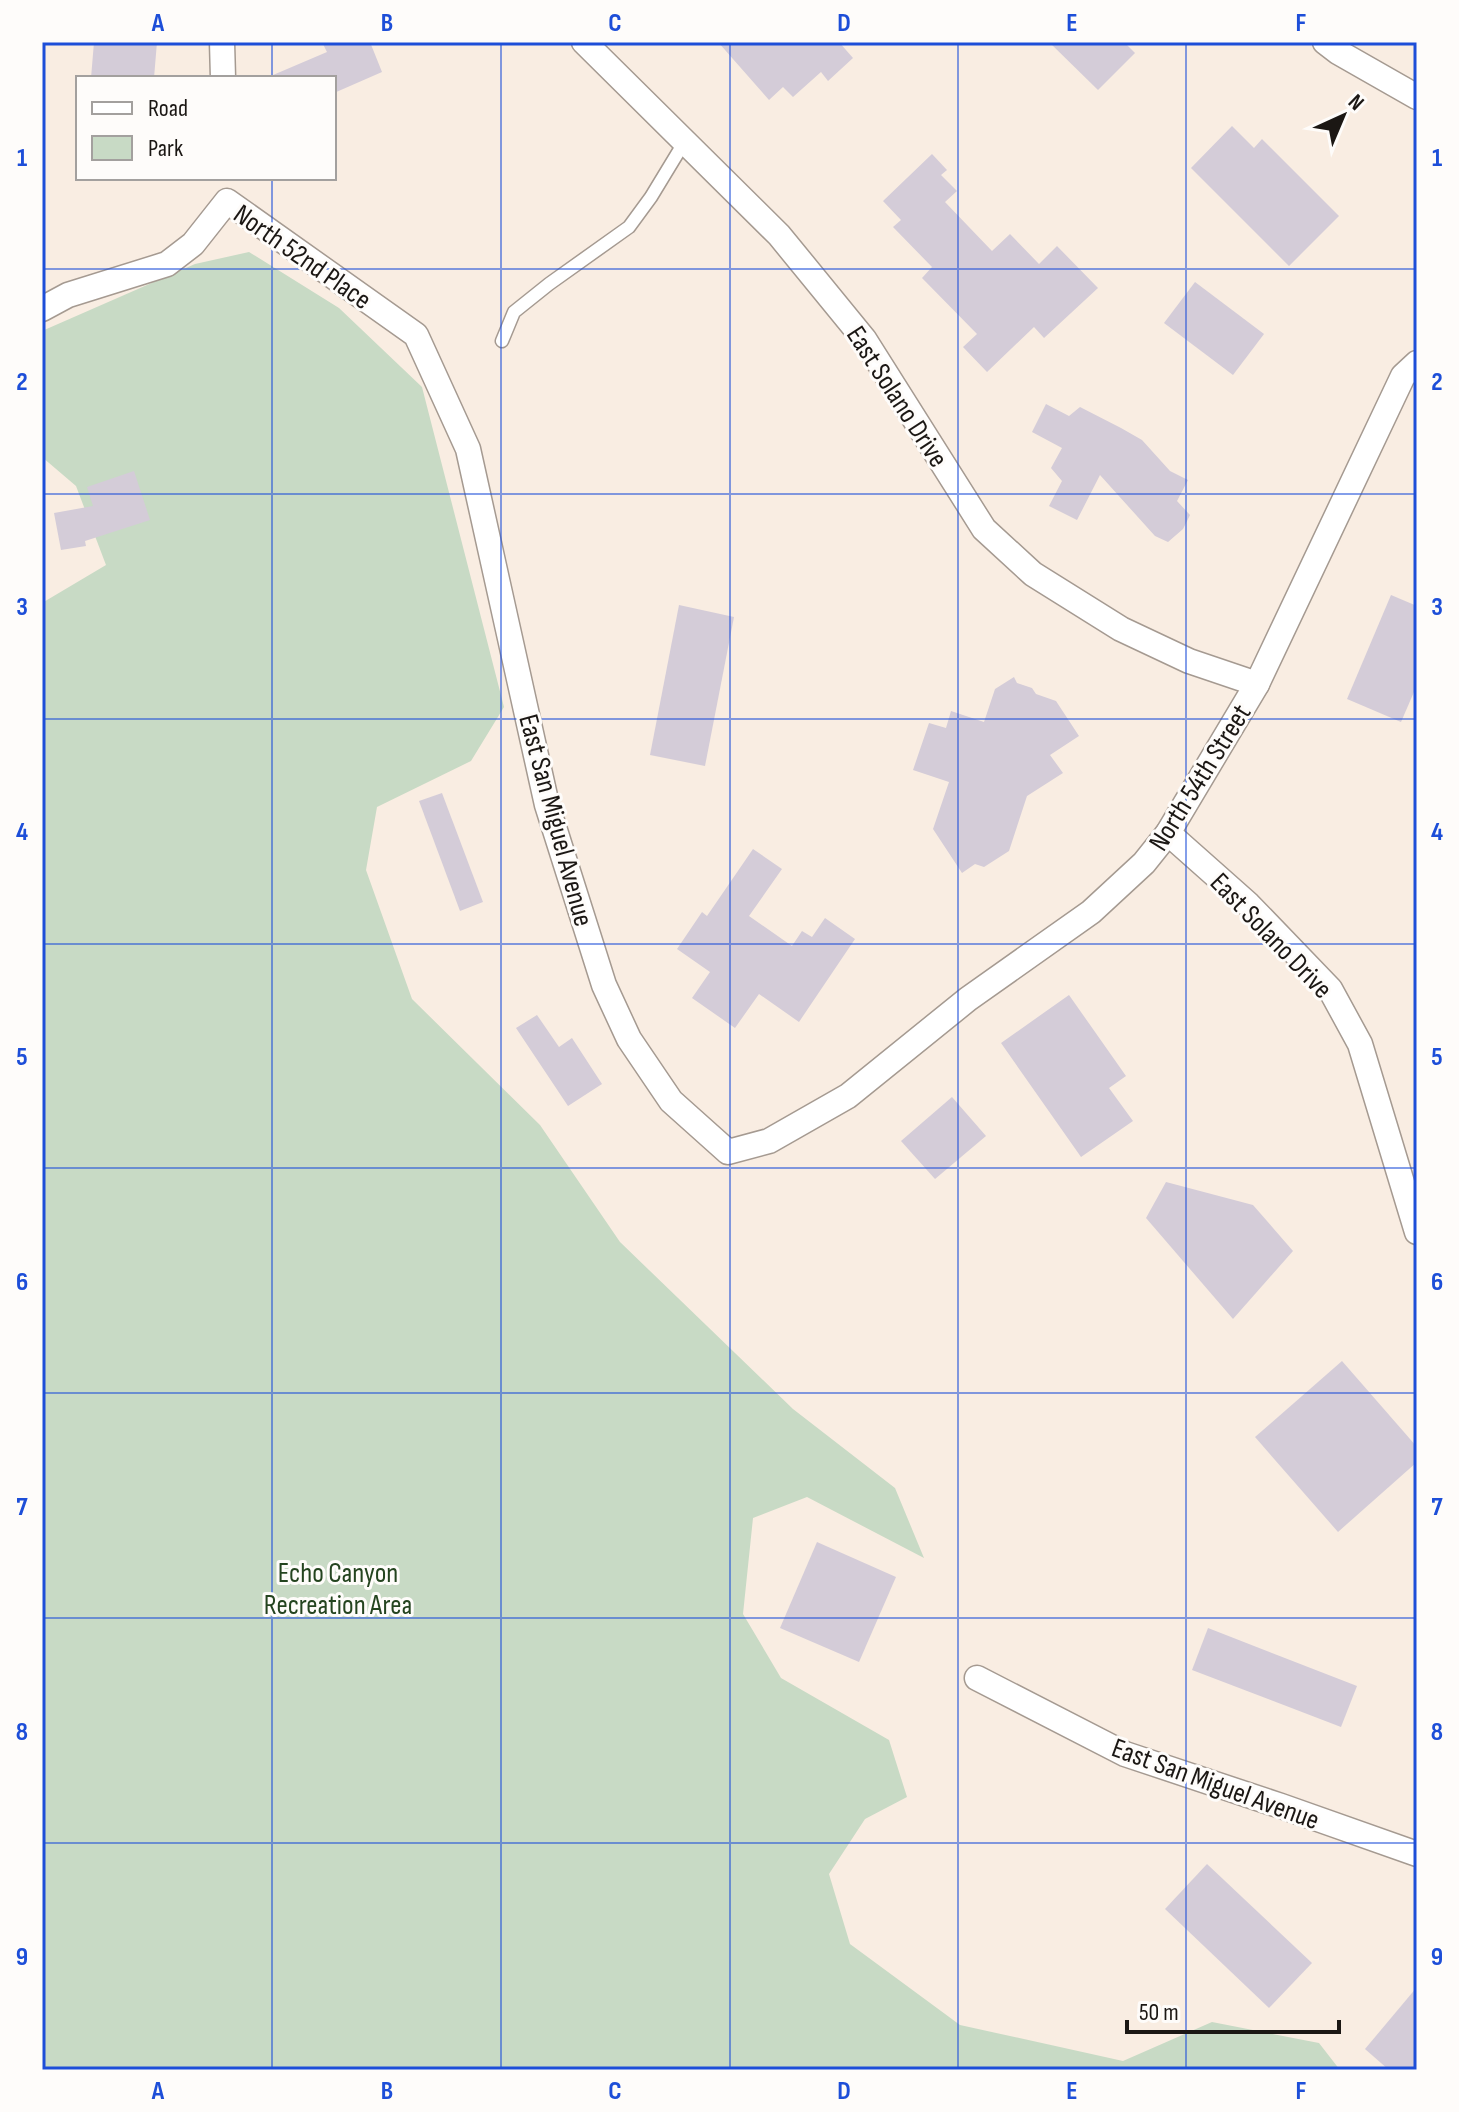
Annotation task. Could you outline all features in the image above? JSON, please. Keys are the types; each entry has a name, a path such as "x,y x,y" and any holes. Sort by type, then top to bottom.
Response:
{"street":[{"path":"222,42 223,76"},
{"name":"East Solano Drive","path":"584,42 779,235 864,339 984,529 1033,574 1121,629 1189,661 1257,684"},
{"path":"1325,42 1417,97"},
{"name":"North 52nd Place","path":"42,309 68,295 167,264 193,244 227,190 416,335 468,449"},
{"name":"North 54th Street","path":"728,1152 769,1141 848,1096 968,999 1091,912 1144,863 1168,833 1257,684 1403,376 1417,363"},
{"name":"East San Miguel Avenue","path":"468,449 547,805 604,985 629,1039 671,1101 728,1152"},
{"name":"East Solano Drive","path":"1168,833 1248,904 1330,989 1360,1044 1417,1232"},
{"name":"East San Miguel Avenue","path":"977,1678 1125,1754 1417,1854"}],"lane":[{"path":"502,341 514,312 629,227 685,141"}],"green space":[{"name":"Echo Canyon Recreation Area","path":"249,252 339,308 422,387 504,707 471,761 377,807 366,870 412,999 540,1125 620,1242 793,1409 895,1488 924,1558 807,1497 753,1518 743,1614 781,1678 889,1740 907,1797 865,1819 829,1874 850,1944 960,2025 1123,2061 1212,2022 1319,2043 1340,2070 42,2070 42,603 106,565 76,486 42,457 42,331 195,264"}],"building":[{"path":"94,42 157,42 154,76 91,76"},
{"path":"322,42 370,42 382,72 336,92 336,76 271,76 327,52"},
{"path":"718,42 839,42 853,58 828,81 821,72 793,97 783,87 769,100"},
{"path":"1049,42 1124,42 1135,53 1098,90"},
{"path":"1232,126 1254,148 1262,139 1339,216 1289,266 1191,168"},
{"path":"932,154 947,170 941,175 957,191 945,202 992,251 1010,234 1039,264 1057,246 1098,288 1044,338 1034,327 987,372 963,347 977,334 922,278 932,267 893,227 901,220 883,201"},
{"path":"1195,282 1264,334 1233,375 1164,323"},
{"path":"1046,404 1069,416 1080,407 1121,428 1142,440 1170,471 1188,480 1177,501 1190,515 1183,529 1168,542 1155,536 1100,475 1077,520 1049,506 1062,481 1051,468 1062,448 1032,432"},
{"path":"134,471 150,520 85,541 86,546 61,550 54,513 93,506 87,487"},
{"path":"1391,595 1417,606 1417,685 1401,722 1347,699"},
{"path":"679,605 734,617 705,766 650,755"},
{"path":"1014,677 1017,683 1032,688 1036,694 1056,701 1079,736 1050,755 1063,773 1027,796 1009,851 984,867 975,864 962,873 933,829 949,782 913,770 929,723 946,728 951,711 984,722 995,689"},
{"path":"442,793 483,902 460,911 419,801"},
{"path":"753,849 782,869 749,916 792,946 802,931 812,937 825,918 855,939 799,1022 759,994 735,1028 692,998 710,972 677,949 702,912 707,916"},
{"path":"1069,995 1126,1076 1109,1088 1133,1121 1081,1157 1001,1043"},
{"path":"537,1015 559,1047 572,1038 602,1084 568,1106 516,1028"},
{"path":"952,1097 986,1136 935,1179 901,1141"},
{"path":"1166,1182 1253,1205 1293,1251 1233,1319 1146,1218"},
{"path":"1342,1361 1417,1447 1417,1462 1338,1532 1255,1437"},
{"path":"817,1542 896,1577 859,1662 780,1628"},
{"path":"1208,1628 1357,1686 1341,1727 1192,1670"},
{"path":"1207,1864 1312,1963 1269,2008 1165,1909"},
{"path":"1417,1987 1417,2070 1389,2070 1365,2049"}]}
